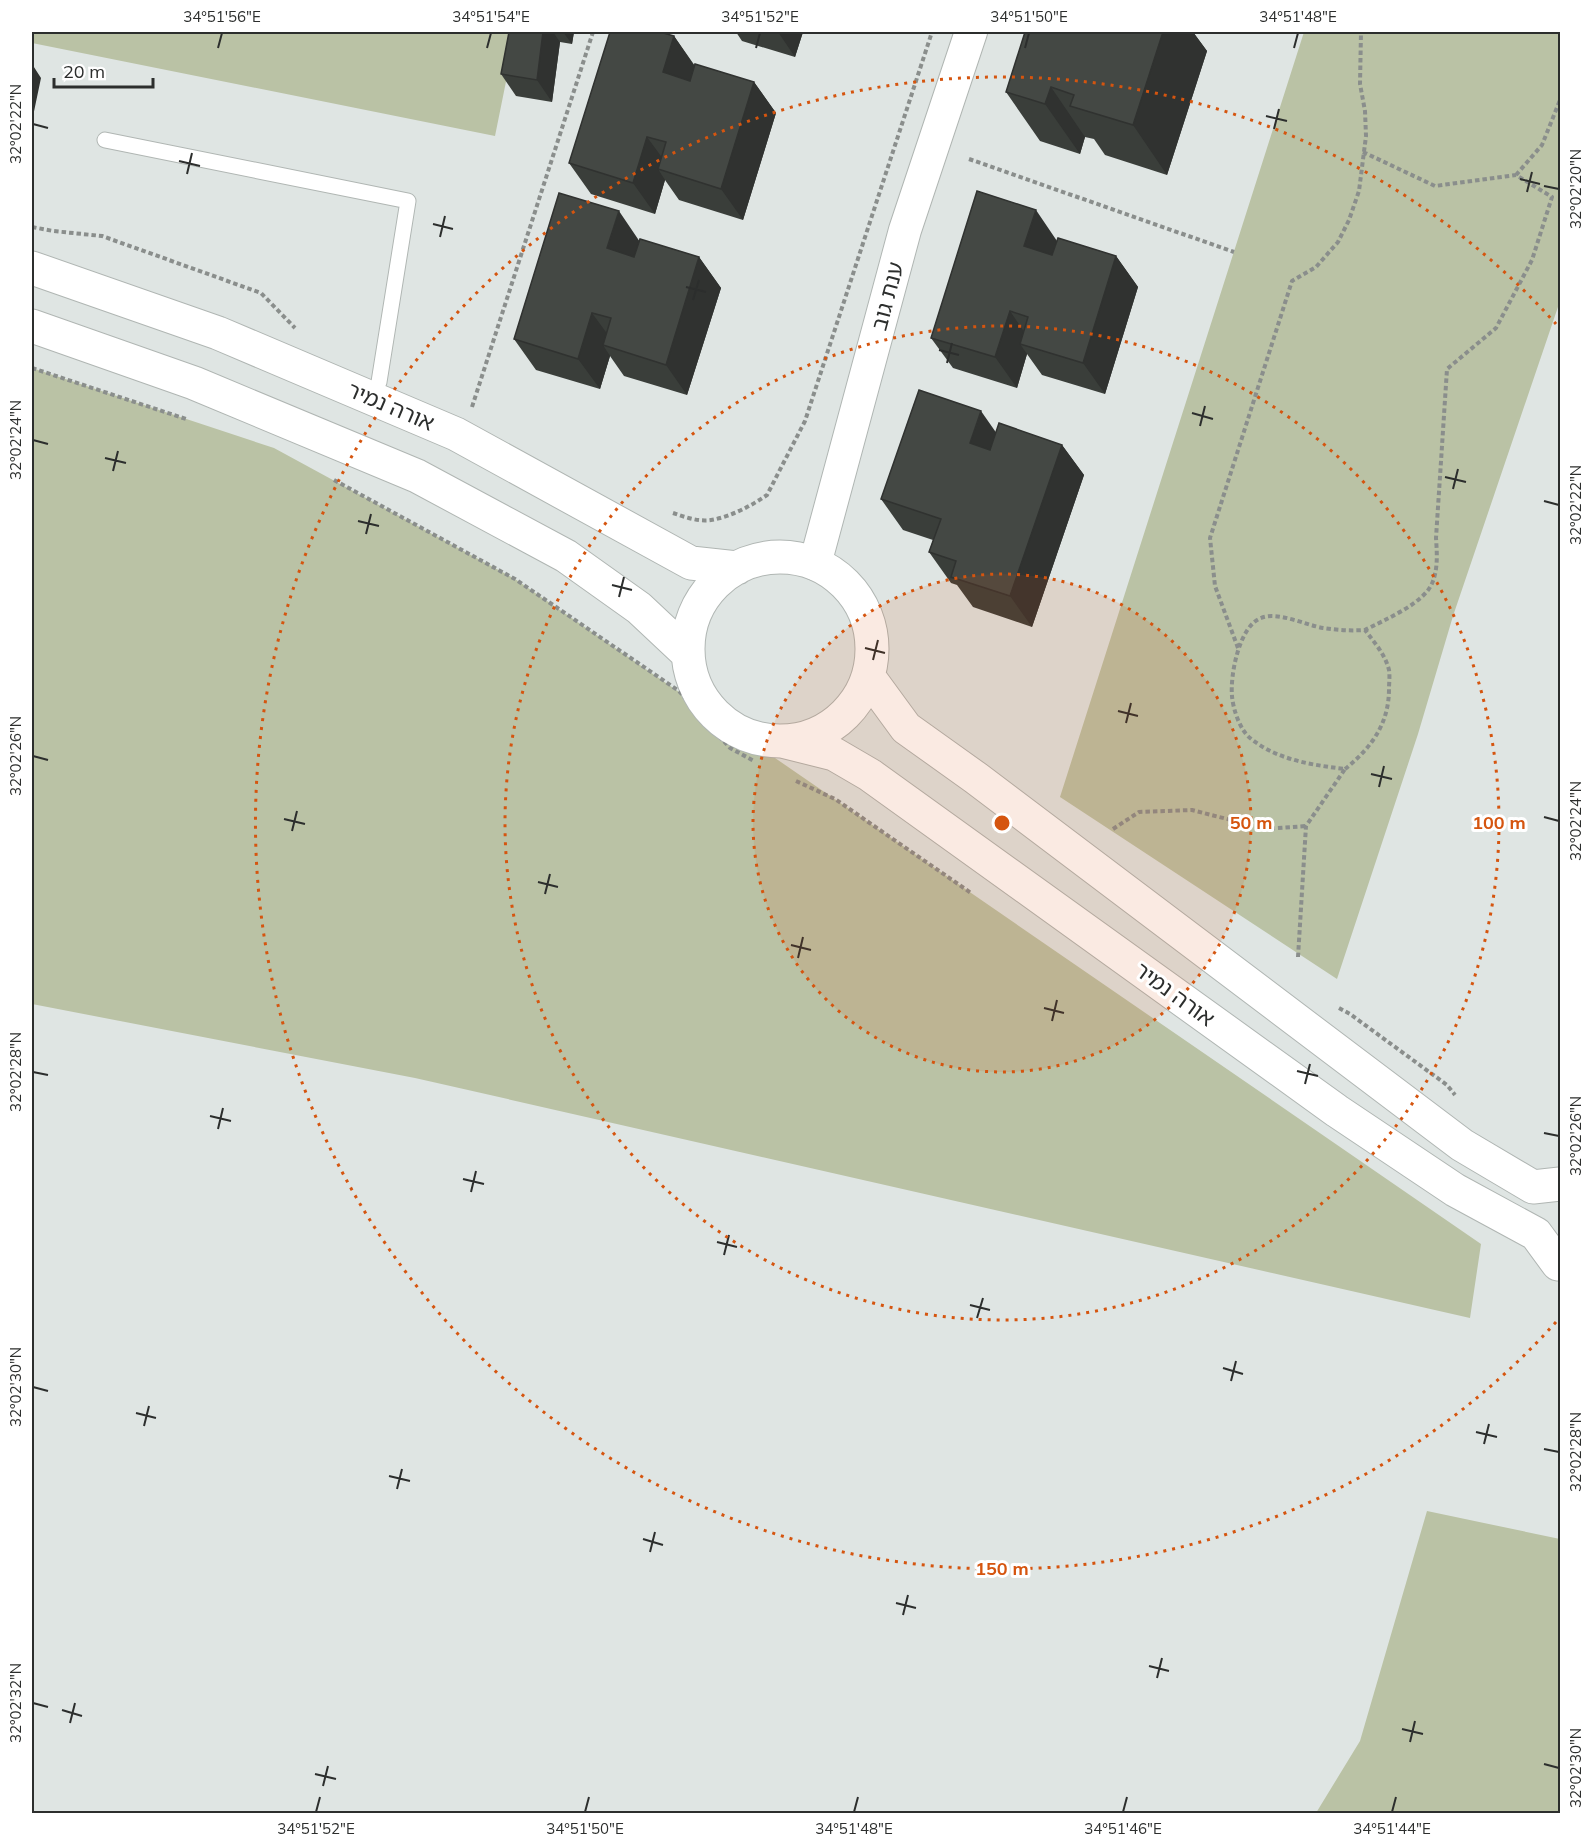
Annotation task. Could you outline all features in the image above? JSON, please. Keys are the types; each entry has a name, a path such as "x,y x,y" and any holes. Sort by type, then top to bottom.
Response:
{"street":[{"name":"ענת גוב","path":"815,564 905,230 971,32"},
{"name":"אורה נמיר","path":"32,268 218,333 456,434 691,563 737,568"},
{"path":"32,326 194,382 417,476 566,556 639,608 688,654"},
{"path":"789,558 815,564 834,575 851,590 863,609 870,630 873,652 868,676 860,695 846,714 827,728 805,737 782,741 759,738 737,730 718,716 703,698 693,677 688,654 690,630 699,605 715,584 737,568 762,559 789,558"},
{"path":"868,676 906,728 976,778 1462,1145 1533,1187 1560,1184"},
{"name":"אורה נמיר","path":"782,741 834,754 870,775 1337,1112 1455,1190 1536,1234 1560,1260"}],"lane":[{"path":"105,140 408,201 379,382 372,399"}],"path":[{"path":"471,410 593,32"},
{"path":"767,495 805,421 932,32"},
{"path":"1238,649 1215,586 1210,538 1292,281 1316,267 1338,242 1349,220 1359,190 1366,136 1365,111 1360,84 1361,32"},
{"path":"1516,175 1542,145 1560,100"},
{"path":"1346,769 1314,765 1284,757 1248,736 1238,718 1232,696 1238,649 1247,629 1260,618 1275,615 1323,628 1365,630 1397,614 1420,598 1433,584 1437,564 1436,538 1447,369 1496,327 1532,260 1552,196 1516,175 1435,186 1363,152"},
{"path":"969,159 1234,252"},
{"path":"32,368 195,422"},
{"path":"325,476 515,579 679,691 730,748 755,762"},
{"path":"1298,957 1306,826 1346,769 1371,744 1384,721 1389,696 1389,672 1380,650 1365,630"},
{"path":"793,780 835,799 978,897"},
{"path":"1113,829 1138,813 1192,810 1266,830 1306,826"}],"green space":[{"path":"32,32 516,32 495,136 32,43"},
{"path":"1304,32 1560,32 1560,301 1453,616 1418,734 1337,979 1060,797"},
{"path":"32,368 274,448 515,579 1481,1244 1470,1318 415,1078 32,1004"},
{"path":"1427,1511 1560,1539 1560,1813 1316,1813 1360,1741"}],"building":[{"path":"509,32 543,32 537,80 501,74"},
{"path":"610,32 660,32 674,36 663,72 690,81 695,64 754,82 721,189 658,169 666,142 647,137 633,183 569,163"},
{"path":"1025,32 1163,32 1133,125 1070,106 1074,95 1051,87 1045,104 1006,92"},
{"path":"977,191 1036,210 1024,246 1052,255 1058,238 1116,256 1083,363 1020,344 1028,317 1010,311 995,357 931,338"},
{"path":"559,193 619,211 607,248 634,257 640,239 699,257 666,365 603,345 611,318 592,313 578,359 514,339"},
{"path":"919,390 981,411 970,443 990,450 999,423 1062,445 1010,596 951,577 956,561 929,552 941,519 881,499"}]}
